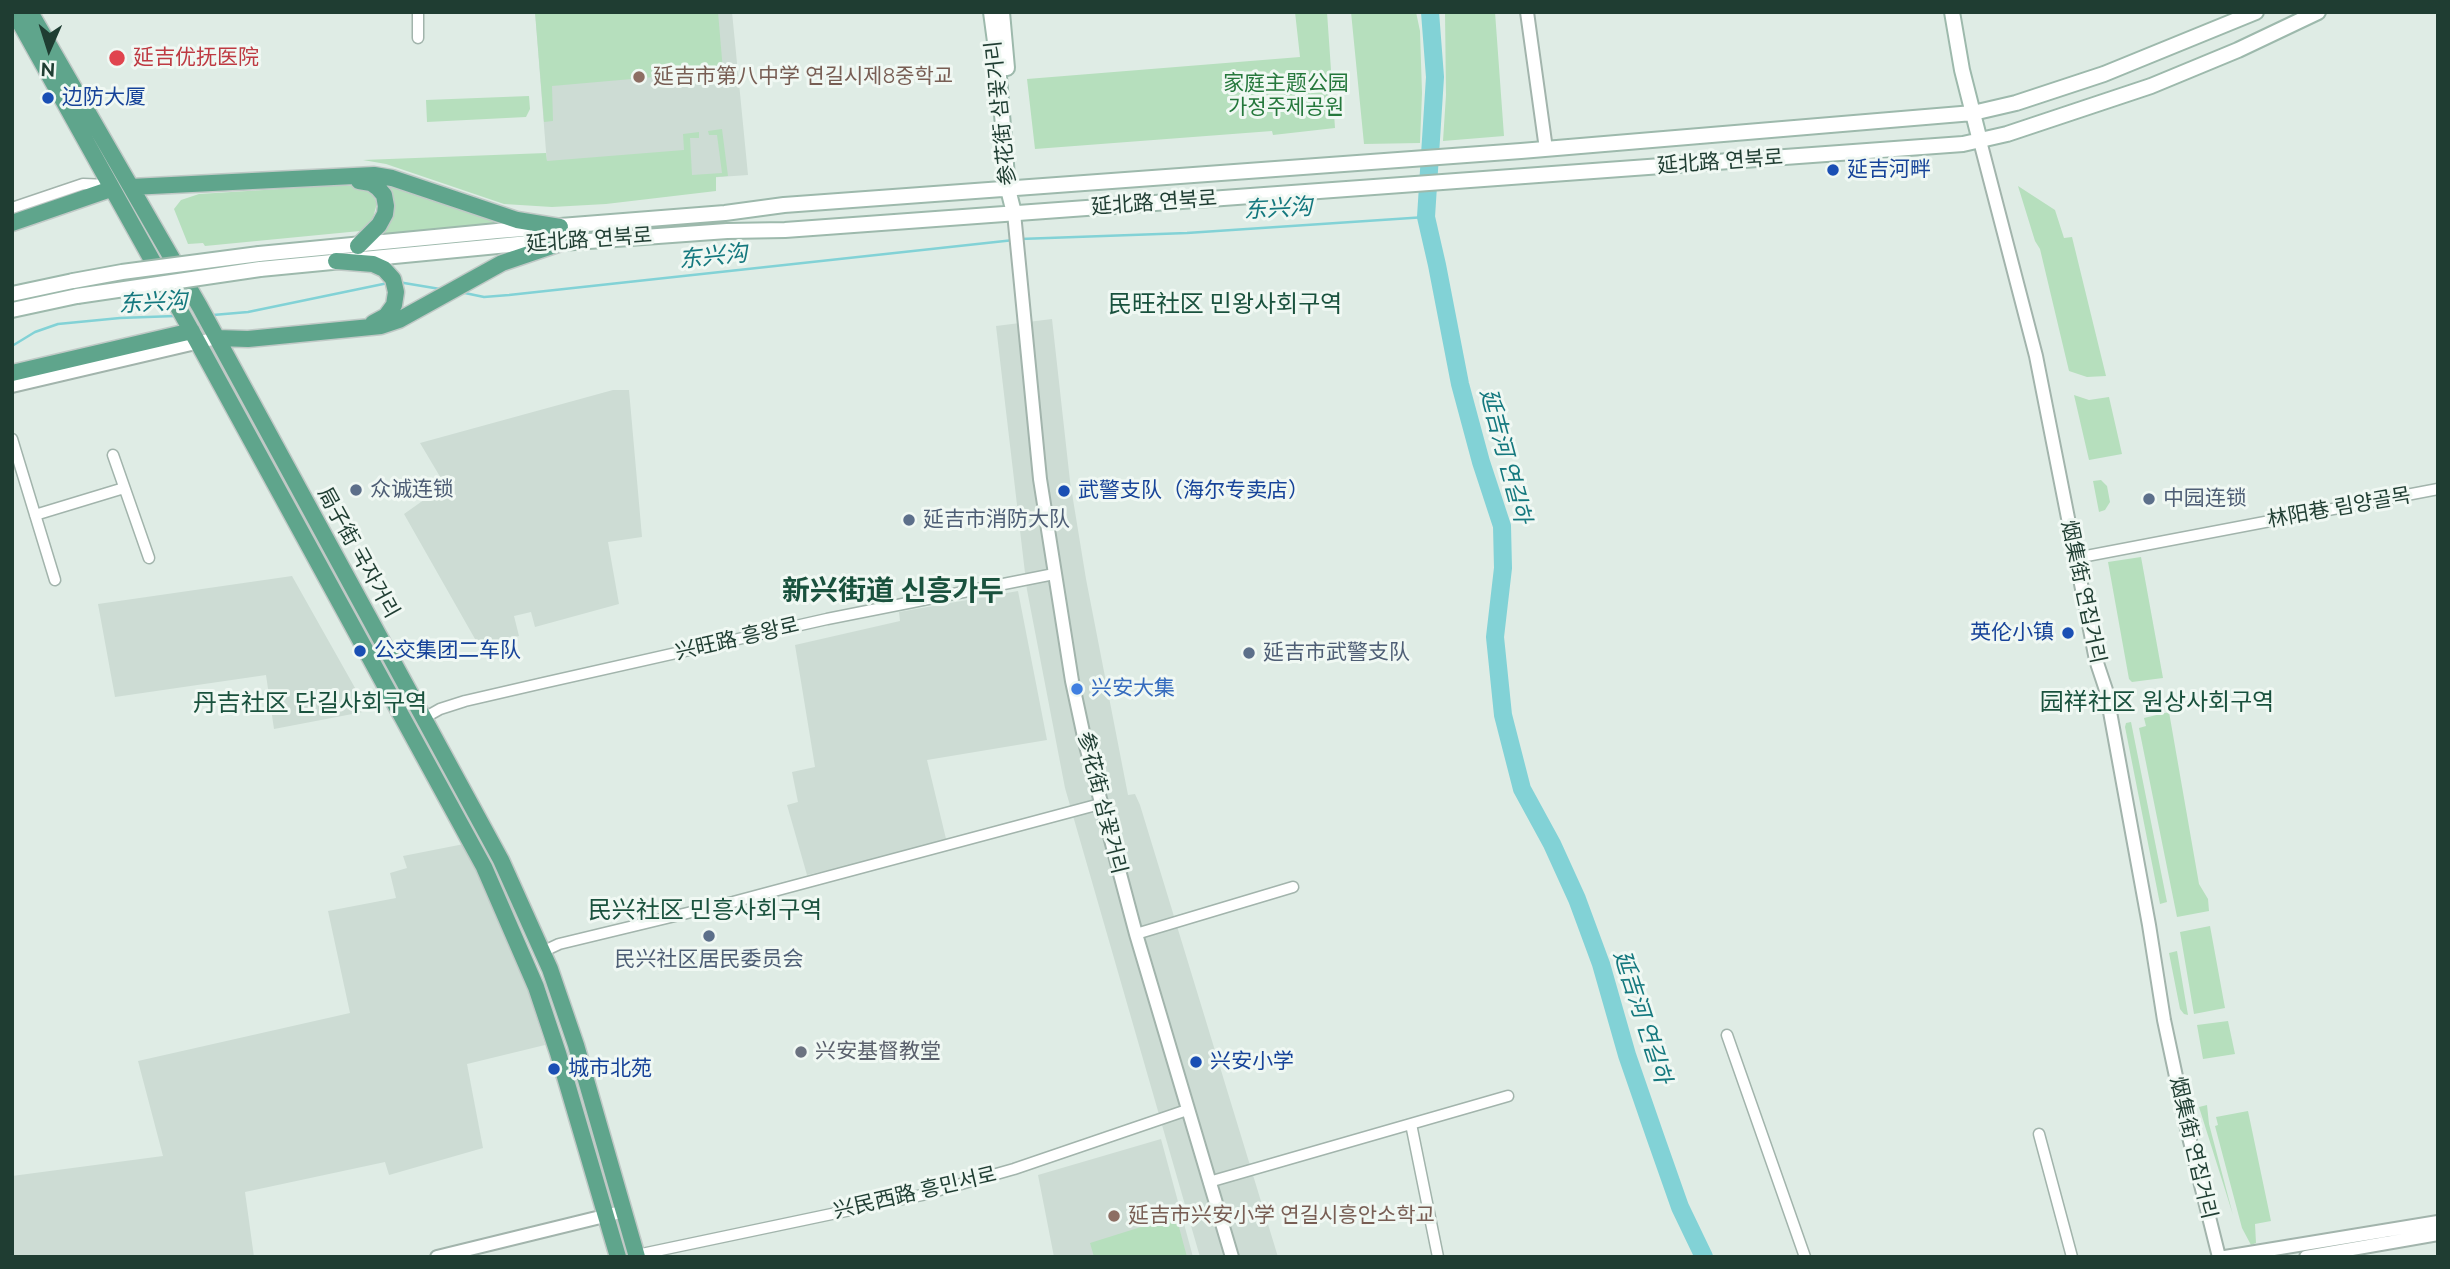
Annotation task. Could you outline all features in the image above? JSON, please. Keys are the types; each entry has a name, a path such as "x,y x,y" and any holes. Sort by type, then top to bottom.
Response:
{"main road":[{"name":"局子街 국자거리","path":"14,12 193,333 495,891 536,986 618,1257"},
{"name":"局子街 국자거리","path":"30,12 215,333 501,860 542,952 576,1045 637,1256"},
{"name":"参花街 삼꽃거리","path":"991,12 1012,189"},
{"name":"参花街 삼꽃거리","path":"1002,12 1014,213"},
{"name":"烟集街 연집거리","path":"1952,12 1962,70 1980,141"},
{"name":"延北路 연북로","path":"260,262 335,261 539,242 561,235 784,205 1521,151 1973,113 2016,103 2104,74 2256,12"},
{"name":"延北路 연북로","path":"12,294 75,288 358,246 497,231 561,235 1014,213 1351,190 1980,141 2151,86 2238,50 2318,12"},
{"path":"132,189 374,175 392,178 561,235"},
{"path":"132,189 348,180 371,183 382,193 386,211 380,225 358,246"},
{"path":"12,217 110,187"},
{"path":"12,223 110,187"},
{"path":"215,333 248,339 381,326 399,320 561,235"},
{"path":"215,333 373,323 386,316 394,305 395,285 384,269 367,263 335,261"},
{"name":"延北路 연북로","path":"12,310 75,288"},
{"path":"12,373 193,333"}],"street":[{"path":"418,12 418,38"},
{"path":"1527,12 1546,149"},
{"name":"烟集街 연집거리","path":"1980,141 2036,356 2096,660 2106,690 2164,1020 2188,1133 2219,1257"},
{"path":"12,208 83,184 110,187"},
{"name":"参花街 삼꽃거리","path":"1014,213 1040,479 1078,707 1100,804 1136,934 1232,1257"},
{"path":"12,386 193,333 215,333"},
{"path":"12,439 55,580"},
{"path":"113,455 149,558"},
{"path":"35,515 124,488"},
{"name":"林阳巷 림양골목","path":"2076,558 2438,489"},
{"name":"兴旺路 흥왕로","path":"424,718 440,709 465,701 542,683 827,619 1054,574"},
{"path":"542,952 559,944 733,902 1100,804"},
{"path":"1136,934 1293,887"},
{"path":"1727,1035 1805,1257"},
{"path":"1209,1182 1508,1096"},
{"name":"兴民西路 흥민서로","path":"637,1256 922,1195 1014,1169 1187,1110"},
{"path":"1410,1124 1438,1257"},
{"path":"2039,1134 2072,1257"},
{"path":"437,1257 625,1211"},
{"path":"2225,1257 2438,1222"},
{"path":"2306,1257 2438,1234"}],"shaded area":[{"name":"延吉市第八中学 연길시제8중학교","path":"535,12 732,12 748,175 549,189"},
{"name":"兴安大集","path":"1052,319 1070,481 1128,795 1135,794 1140,805 1278,1257 1200,1257 1065,788 1027,590 996,326"},
{"path":"613,390 629,390 642,537 608,542 619,604 535,627 531,612 514,616 519,636 479,646 404,514 445,485 420,443"},
{"path":"292,576 368,711 274,729 266,675 115,697 98,604"},
{"path":"1018,591 1047,740 927,760 947,843 807,875 787,805 798,802 792,772 815,767 795,645 900,621 899,612"},
{"path":"464,844 521,968 545,1045 467,1064 483,1148 389,1175 385,1162 245,1192 254,1257 12,1257 12,1176 163,1156 138,1061 350,1013 328,911 396,898 390,873 407,868 403,856"},
{"name":"延吉市兴安小学 연길시흥안소학교","path":"1161,1139 1193,1257 1054,1257 1038,1175"}],"green space":[{"path":"535,12 718,12 723,71 552,86 553,121 544,122"},
{"name":"家庭主题公园 가정주제공원","path":"1295,12 1327,12 1335,128 1273,135 1272,131 1035,149 1027,79 1300,57"},
{"path":"1351,12 1416,12 1420,31 1422,93 1420,143 1364,144"},
{"path":"1445,12 1495,12 1504,136 1443,141 1446,95"},
{"path":"529,96 530,109 526,117 427,122 426,100"},
{"path":"722,129 728,176 716,177 716,191 606,204 552,207 504,204 386,164 363,160 546,153 547,161 684,150 683,134 699,132 699,138 690,138 692,175 722,173 717,135 709,135 708,131"},
{"path":"345,185 364,188 377,203 372,222 360,231 205,246 203,243 188,244 174,209 181,200 199,194"},
{"path":"389,185 505,224 378,237 386,230 393,213 385,189"},
{"path":"2018,186 2055,210 2064,238 2072,237 2106,376 2087,377 2069,371 2040,249"},
{"path":"2074,395 2089,400 2109,397 2122,454 2089,460"},
{"path":"2101,480 2107,486 2110,502 2105,510 2099,512 2093,481"},
{"path":"2141,557 2163,678 2132,682 2129,679 2108,562"},
{"path":"2169,712 2199,884 2208,899 2209,911 2177,917 2139,728 2146,726 2144,718"},
{"path":"2131,722 2167,902 2160,904 2125,727 2126,723"},
{"path":"2210,926 2225,1008 2194,1014 2180,932"},
{"path":"2177,951 2188,1015 2180,1009 2169,953"},
{"path":"2228,1021 2235,1054 2203,1059 2197,1025"},
{"path":"2207,1105 2209,1124 2233,1215 2199,1107"},
{"path":"2248,1111 2271,1221 2255,1224 2256,1243 2251,1245 2242,1228 2215,1126 2218,1125 2216,1117"},
{"path":"1176,1216 1187,1257 1094,1257 1090,1243"}],"waterway":[{"name":"延吉河 연길하","path":"1430,12 1435,77 1426,217 1460,384 1502,526 1503,568 1495,637 1503,715 1522,789 1552,844 1577,899 1601,964 1627,1055 1680,1207 1704,1257"},
{"name":"东兴沟","path":"1020,239 1187,233 1426,217"},
{"name":"东兴沟","path":"460,292 484,297 509,295 1014,240"},
{"name":"东兴沟","path":"398,282 440,289"},
{"name":"东兴沟","path":"213,315 248,312 388,283"},
{"name":"东兴沟","path":"12,346 35,332 58,324 175,316"}],"place":[{"name":"延吉优抚医院","path":"117,58"},
{"name":"延吉市第八中学 연길시제8중학교","path":"639,77"},
{"name":"边防大厦","path":"48,98"},
{"name":"延吉河畔","path":"1833,170"},
{"name":"众诚连锁","path":"356,490"},
{"name":"武警支队（海尔专卖店）","path":"1064,491"},
{"name":"中园连锁","path":"2149,499"},
{"name":"延吉市消防大队","path":"909,520"},
{"name":"英伦小镇","path":"2068,633"},
{"name":"公交集团二车队","path":"360,651"},
{"name":"延吉市武警支队","path":"1249,653"},
{"name":"兴安大集","path":"1077,689"},
{"name":"民兴社区居民委员会","path":"709,936"},
{"name":"兴安基督教堂","path":"801,1052"},
{"name":"兴安小学","path":"1196,1062"},
{"name":"城市北苑","path":"554,1069"},
{"name":"延吉市兴安小学 연길시흥안소학교","path":"1114,1216"}],"district":[{"name":"民旺社区 민왕사회구역","path":"1225,305"},
{"name":"新兴街道 신흥가두","path":"893,592"},
{"name":"园祥社区 원상사회구역","path":"2157,703"},
{"name":"丹吉社区 단길사회구역","path":"310,704"},
{"name":"民兴社区 민흥사회구역","path":"705,911"}]}
